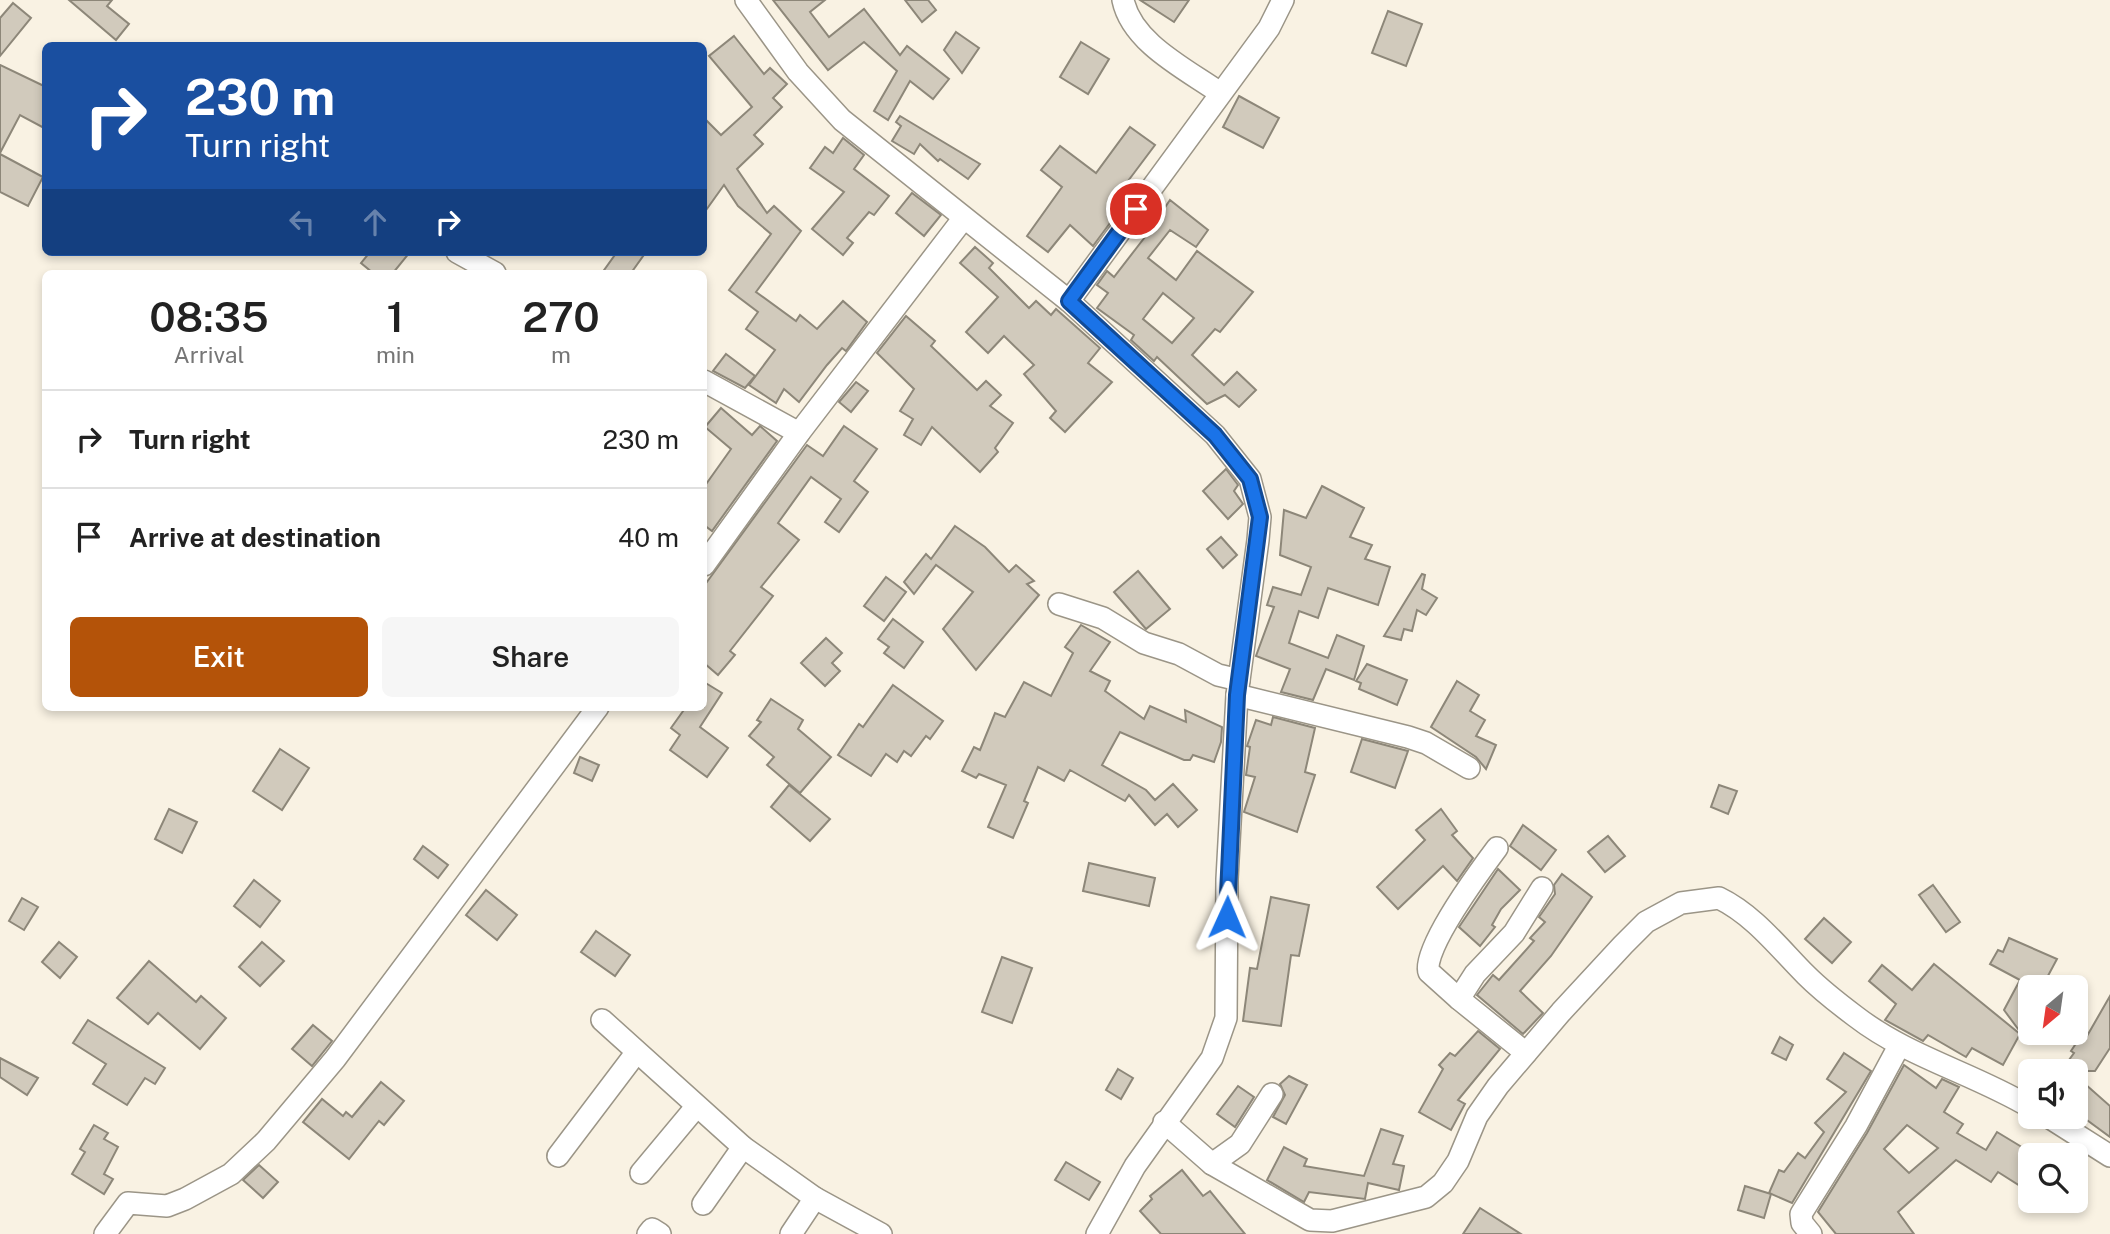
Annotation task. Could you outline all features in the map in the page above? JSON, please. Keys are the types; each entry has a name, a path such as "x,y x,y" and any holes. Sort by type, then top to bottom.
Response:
{"street":[{"path":"746,0 824,102 865,141 1069,301 1215,435 1250,479 1260,517 1238,687 1227,879 1226,1018 1212,1058 1164,1122 1122,1187 1097,1234"},
{"path":"1123,0 1133,25 1149,42 1220,93"},
{"path":"1069,301 1269,28 1283,0"},
{"path":"707,561 799,433 963,219"},
{"path":"464,256 490,270"},
{"path":"707,383 799,433"},
{"path":"1059,604 1103,618 1144,643 1180,654 1238,687 1426,743 1469,768"},
{"path":"105,1234 128,1203 167,1206 185,1199 231,1174 266,1142 335,1059 595,711"},
{"path":"1497,848 1427,957 1429,972 1526,1053"},
{"path":"1460,999 1475,974 1514,933 1542,888"},
{"path":"1164,1122 1212,1164 1310,1220 1332,1221 1426,1197 1437,1189 1451,1172 1477,1116 1526,1053 1646,922 1681,903 1719,898 1763,931 1808,976 1856,1017 1899,1046 1999,1088 2018,1100"},
{"path":"602,1020 743,1147 815,1198 881,1234"},
{"path":"1811,1234 1802,1223 1801,1214 1856,1126 1899,1046"},
{"path":"558,1156 635,1052"},
{"path":"1212,1164 1240,1144 1272,1094"},
{"path":"641,1173 696,1107"},
{"path":"2067,1129 2110,1156"},
{"path":"704,1204 743,1147"},
{"path":"791,1234 815,1198"},
{"path":"649,1234 652,1229 660,1234"}],"building":[{"path":"69,0 112,0 107,6 129,24 116,40"},
{"path":"773,0 825,0 810,12 829,37 864,9 900,55 907,46 949,79 933,99 910,81 888,120 874,111 897,71 864,42 828,70"},
{"path":"905,0 928,0 936,10 922,22"},
{"path":"1140,0 1189,0 1174,22"},
{"path":"13,3 31,18 0,56 0,18"},
{"path":"1388,11 1422,24 1406,66 1372,53"},
{"path":"956,32 979,48 962,73 944,50"},
{"path":"734,36 764,74 770,68 787,84 773,98 782,107 754,135 763,144 737,169 767,213 774,206 801,231 756,292 796,321 800,315 817,329 843,301 867,322 846,351 842,348 799,402 784,389 776,403 749,385 775,350 746,329 758,312 729,290 771,234 738,206 724,185 707,209 707,121 721,135 752,107 709,56"},
{"path":"1081,42 1109,59 1088,94 1060,77"},
{"path":"0,65 42,85 42,127 20,115 0,153"},
{"path":"1239,96 1279,118 1263,148 1223,127"},
{"path":"900,116 980,164 968,179 940,159 938,161 920,144 914,154 892,141 901,126 896,122"},
{"path":"1130,127 1155,145 1116,197 1124,204 1093,246 1070,225 1048,252 1027,236 1062,187 1041,170 1060,146 1096,173"},
{"path":"843,138 864,155 854,169 889,196 874,215 869,212 847,238 853,243 843,255 812,229 844,192 810,168 825,147 833,153"},
{"path":"0,154 42,176 28,206 0,192"},
{"path":"912,193 941,215 924,236 896,213"},
{"path":"1170,200 1208,230 1196,247 1170,230 1148,258 1176,280 1197,251 1253,292 1220,332 1215,329 1192,355 1224,385 1237,372 1256,390 1239,407 1225,395 1207,404 1157,357 1154,361 1131,340 1134,335 1097,308 1108,293 1097,285 1107,271 1114,277 1145,237 1137,230 1147,216 1155,222","holes":["1163,293 1194,318 1172,343 1143,319"]},
{"path":"975,247 993,263 989,268 1029,308 1036,301 1051,315 1056,309 1100,348 1088,363 1112,382 1065,432 1050,418 1056,411 1024,374 1034,365 1004,336 988,353 966,332 998,297 960,263"},
{"path":"367,256 407,256 395,270 369,270 361,263"},
{"path":"614,256 643,256 633,270 604,270"},
{"path":"906,316 935,341 931,346 977,390 986,381 1001,395 990,406 1013,423 995,448 998,452 980,472 932,427 921,445 904,435 913,419 900,411 914,389 877,353"},
{"path":"726,354 755,376 745,388 713,371"},
{"path":"856,382 868,391 851,412 839,402"},
{"path":"721,408 752,435 760,426 777,441 712,531 707,527 707,483 731,449 707,429 707,425"},
{"path":"844,426 877,449 854,481 868,492 839,532 825,522 841,499 811,477 778,523 799,540 761,587 773,596 730,651 735,655 718,675 707,666 707,582 807,445 823,456"},
{"path":"1226,469 1238,485 1234,491 1243,504 1228,519 1203,491"},
{"path":"1322,486 1364,508 1350,537 1372,545 1365,559 1390,567 1378,605 1328,588 1318,618 1299,611 1289,643 1328,658 1337,635 1364,646 1354,680 1326,669 1313,700 1281,692 1290,669 1256,656 1274,607 1267,605 1273,587 1301,595 1311,567 1280,555 1284,510 1306,518"},
{"path":"955,526 985,547 1009,572 1016,565 1034,581 1027,584 1039,595 976,670 943,629 973,592 936,565 914,594 904,582 926,554 931,559"},
{"path":"1221,537 1237,555 1223,568 1207,549"},
{"path":"1138,571 1170,609 1146,629 1114,592"},
{"path":"1422,574 1425,575 1422,589 1437,598 1426,615 1417,610 1412,631 1404,629 1401,640 1384,636"},
{"path":"886,577 906,592 884,621 864,606"},
{"path":"893,619 923,642 904,668 884,653 889,647 878,639"},
{"path":"1081,625 1110,642 1090,671 1110,681 1105,691 1144,719 1150,706 1186,722 1185,710 1222,727 1221,742 1214,762 1193,755 1190,760 1184,760 1120,732 1102,765 1146,790 1155,800 1173,784 1197,810 1178,827 1167,814 1155,825 1129,795 1125,801 1070,770 1064,781 1038,767 1024,801 1028,803 1013,838 988,827 1006,785 979,774 976,778 962,771 974,747 980,750 995,713 1005,717 1024,682 1051,696 1073,653 1065,647"},
{"path":"826,638 842,653 832,663 840,671 825,686 801,663"},
{"path":"1367,664 1407,680 1397,705 1359,689 1361,683 1356,681"},
{"path":"1457,681 1479,695 1470,711 1485,720 1476,736 1496,745 1486,769 1476,757 1431,727"},
{"path":"707,684 722,693 700,727 728,748 707,777 670,750 680,735 671,728 683,711 707,711"},
{"path":"893,685 943,721 930,739 926,736 911,756 904,751 897,762 886,754 871,776 838,755 859,724 863,727"},
{"path":"771,699 803,720 798,729 831,757 800,793 767,765 774,757 749,736 761,722 757,720"},
{"path":"1273,717 1315,728 1305,772 1315,775 1297,832 1244,812 1255,777 1246,775 1250,747 1247,746 1256,720 1271,725"},
{"path":"1362,739 1408,751 1395,788 1351,772"},
{"path":"280,749 309,768 282,810 253,791"},
{"path":"580,757 599,765 592,781 574,773"},
{"path":"789,785 830,819 810,841 771,807"},
{"path":"1719,785 1737,791 1728,814 1711,807"},
{"path":"169,809 197,822 182,853 155,839"},
{"path":"1441,809 1457,831 1452,835 1473,858 1457,881 1443,866 1398,909 1377,887 1425,840 1416,830"},
{"path":"1523,825 1556,850 1541,870 1510,846"},
{"path":"1608,836 1625,856 1605,872 1588,852"},
{"path":"423,846 448,865 438,878 414,859"},
{"path":"1089,863 1155,878 1149,906 1083,891"},
{"path":"1498,869 1520,890 1501,909 1492,925 1495,927 1480,946 1459,927"},
{"path":"1562,874 1592,897 1551,956 1520,991 1543,1013 1523,1034 1477,995 1493,975 1499,980 1534,941 1530,938 1545,922 1539,917 1555,894 1554,885"},
{"path":"254,880 280,901 260,927 234,906"},
{"path":"1933,885 1960,922 1946,932 1919,895"},
{"path":"486,890 517,915 497,940 466,915"},
{"path":"1271,897 1309,905 1299,956 1291,955 1281,1026 1243,1021 1250,968 1257,969"},
{"path":"22,898 38,907 24,930 9,921"},
{"path":"1824,918 1851,942 1832,963 1805,939"},
{"path":"596,931 630,955 615,976 581,952"},
{"path":"2009,938 2057,959 2048,975 2018,975 2018,979 1990,964 1998,950 2003,952"},
{"path":"59,942 77,957 60,978 42,962"},
{"path":"262,942 284,961 260,986 239,967"},
{"path":"1002,957 1032,968 1012,1023 982,1012"},
{"path":"149,961 196,1002 201,996 226,1018 200,1049 158,1013 148,1024 117,998"},
{"path":"1934,964 2018,1032 2018,1038 2003,1065 1972,1048 1966,1057 1928,1035 1923,1041 1885,1020 1896,1004 1869,981 1882,965 1912,990"},
{"path":"2018,984 2018,1029 2004,1010"},
{"path":"2110,996 2110,1048 2095,1071 2088,1071 2088,1059 2070,1059 2075,1045 2088,1045 2088,1034"},
{"path":"88,1020 165,1068 155,1084 145,1078 127,1105 93,1084 106,1064 73,1043"},
{"path":"313,1025 332,1041 312,1066 292,1049"},
{"path":"1478,1031 1500,1049 1458,1100 1465,1104 1451,1130 1419,1112 1443,1069 1439,1065 1450,1053 1455,1056"},
{"path":"1780,1037 1793,1045 1786,1060 1772,1053"},
{"path":"1844,1053 1871,1071 1792,1203 1769,1193 1779,1170 1784,1172 1798,1153 1805,1158 1824,1132 1815,1123 1846,1092 1827,1079"},
{"path":"0,1058 38,1078 27,1095 0,1077"},
{"path":"1904,1065 1936,1088 1942,1079 1959,1087 1944,1112 1963,1124 1957,1133 1986,1150 1997,1132 2018,1145 2018,1185 1998,1172 1991,1182 1956,1160 1898,1212 1914,1234 1836,1234 1818,1212 1867,1133","holes":["1907,1125 1938,1148 1909,1173 1884,1149"]},
{"path":"1118,1069 1133,1078 1121,1099 1106,1090"},
{"path":"1289,1076 1307,1085 1286,1124 1273,1117 1285,1095 1280,1084"},
{"path":"381,1082 404,1101 384,1125 379,1121 349,1159 303,1122 322,1099 343,1116 346,1112 352,1117"},
{"path":"1238,1086 1254,1097 1235,1127 1217,1114"},
{"path":"2088,1087 2110,1106 2110,1137 2088,1121"},
{"path":"94,1125 108,1133 104,1139 118,1147 104,1174 113,1179 104,1194 72,1174 85,1152 80,1149"},
{"path":"1381,1129 1403,1136 1393,1164 1404,1166 1399,1190 1368,1183 1365,1199 1309,1192 1304,1202 1267,1180 1284,1147 1307,1159 1304,1166 1364,1176"},
{"path":"1066,1162 1100,1182 1089,1200 1055,1180"},
{"path":"259,1165 278,1182 263,1198 243,1180"},
{"path":"1182,1170 1203,1196 1210,1191 1245,1234 1161,1234 1140,1211 1152,1199 1150,1196"},
{"path":"1745,1186 1771,1194 1764,1218 1738,1210"},
{"path":"1480,1208 1521,1234 1463,1234"}],"route":[{"path":"1136,209 1069,301 1215,435 1236,458 1250,479 1260,517 1237,695 1227,917"}]}
